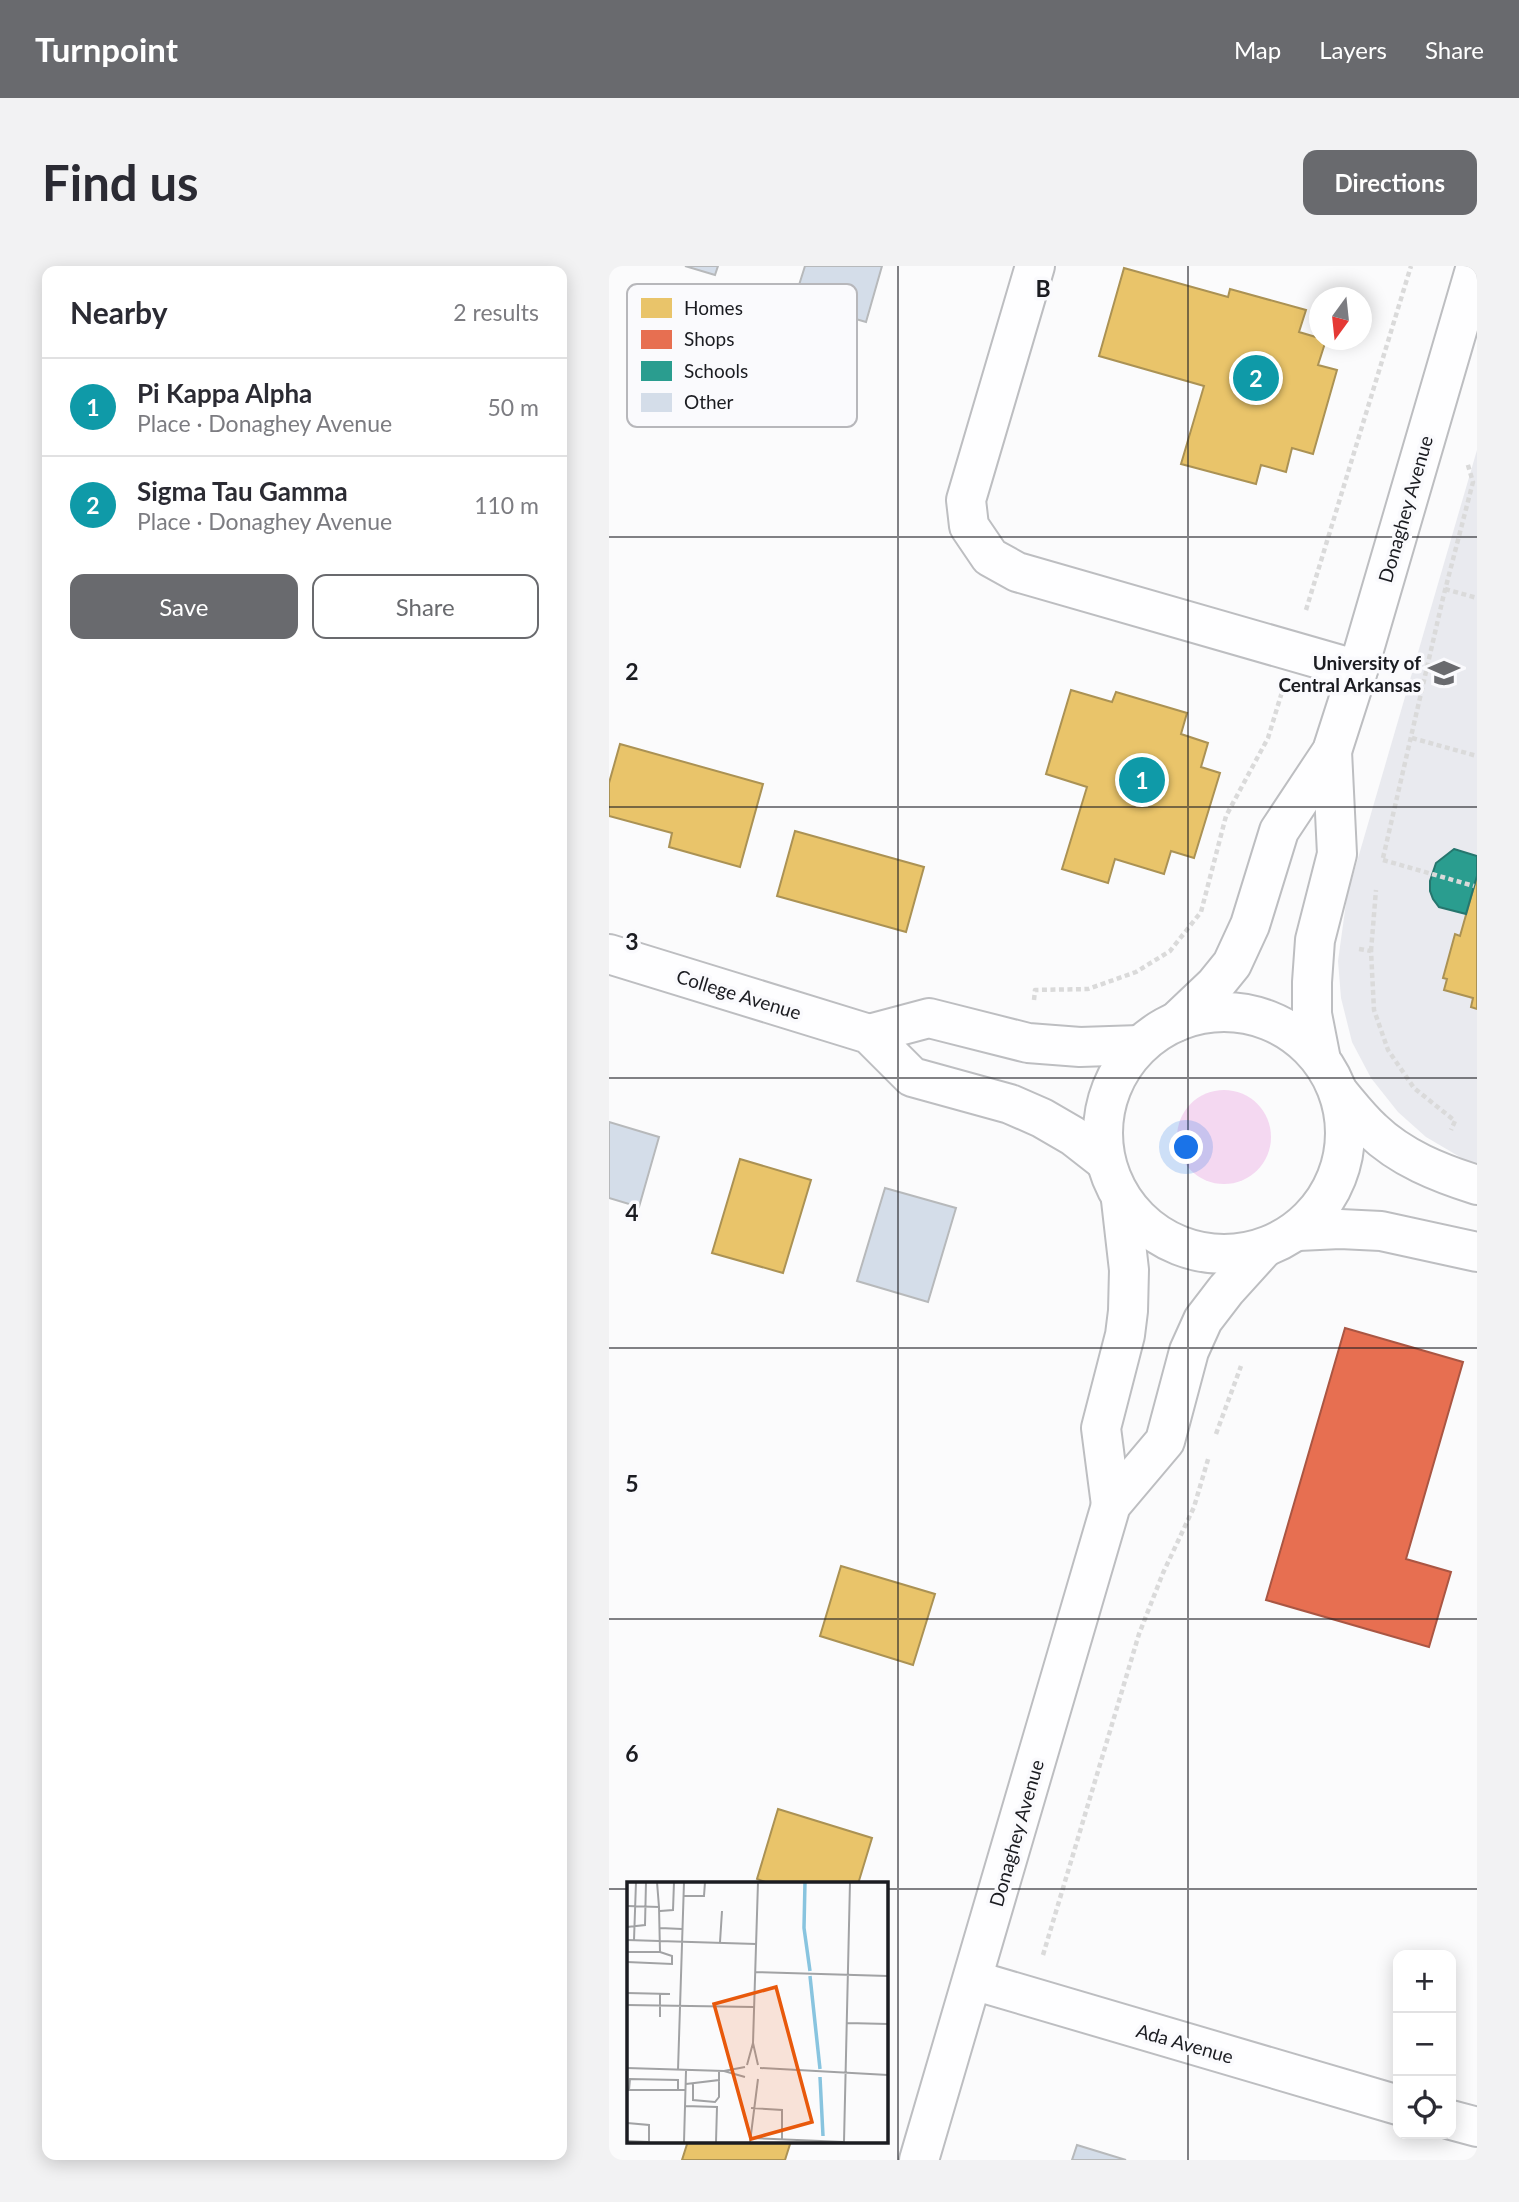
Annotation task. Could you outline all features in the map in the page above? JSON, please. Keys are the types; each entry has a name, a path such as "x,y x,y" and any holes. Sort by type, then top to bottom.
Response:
{"street":[{"path":"1035,266 967,500 969,526 990,557 1017,572 1358,670"},
{"name":"Donaghey Avenue","path":"1176,1022 1215,985 1232,964 1250,925 1279,831 1332,751 1358,670 1469,268"},
{"name":"Donaghey Avenue","path":"1321,1060 1312,1014 1312,982 1315,940 1337,853 1332,751"},
{"name":"College Avenue","path":"609,954 869,1034 912,1077 1010,1104 1073,1136 1105,1161"},
{"path":"1228,1012 1255,1016 1280,1026 1302,1040 1321,1060 1331,1076 1345,1119 1341,1169 1331,1192 1316,1213 1298,1231 1282,1241 1238,1254 1210,1254 1185,1248 1160,1237 1139,1220 1121,1200 1105,1161 1102,1136 1104,1110 1123,1064 1140,1045 1176,1022 1201,1014 1228,1012"},
{"path":"869,1034 929,1018 1028,1043 1080,1047 1140,1045"},
{"path":"1339,1094 1373,1131 1403,1154 1437,1172 1477,1185"},
{"name":"Donaghey Avenue","path":"919,2160 1111,1505 1101,1428 1129,1311 1129,1270 1121,1200"},
{"path":"1298,1231 1381,1231 1477,1252"},
{"name":"Donaghey Avenue","path":"1111,1505 1165,1441 1189,1351 1203,1320 1264,1248"},
{"name":"Ada Avenue","path":"972,1980 1393,2104"},
{"path":"1456,2121 1477,2127"}],"path":[{"path":"1033,1011 1035,990 1088,989 1136,972 1170,951 1201,912 1226,816 1268,738 1411,266"},
{"path":"1381,871 1445,589 1473,482"},
{"path":"1445,589 1477,598"},
{"path":"1412,738 1477,756"},
{"path":"1383,860 1474,886"},
{"path":"1378,881 1371,951 1374,1010 1388,1050 1413,1088 1455,1121 1450,1132"},
{"path":"1349,947 1371,951"},
{"path":"1042,1956 1139,1634 1163,1573 1194,1507 1221,1418 1241,1366"}],"shaded area":[{"name":"University of Central Arkansas","path":"1477,450 1477,1167 1426,1137 1398,1112 1371,1078 1352,1042 1341,998 1338,961 1347,896"},
{"path":"1224,1090 1242,1094 1257,1104 1267,1119 1271,1137 1267,1155 1257,1170 1242,1180 1224,1184 1206,1180 1191,1170 1181,1155 1177,1137 1181,1119 1191,1104 1206,1094"}],"building: Homes":[{"path":"1124,268 1228,297 1230,289 1306,310 1299,332 1309,335 1309,350 1323,350 1318,365 1337,370 1313,454 1292,448 1286,472 1261,465 1256,484 1181,464 1204,386 1099,356"},
{"path":"1071,690 1112,702 1116,692 1187,713 1181,734 1208,743 1201,767 1220,773 1194,858 1171,851 1164,874 1115,859 1108,883 1062,869 1087,787 1046,774"},
{"path":"620,744 763,784 740,867 669,847 672,833 609,816 609,783"},
{"path":"795,831 924,867 906,932 777,896"},
{"path":"1477,876 1477,1009 1471,1007 1473,998 1444,990 1447,979 1443,978 1455,934 1460,936"},
{"path":"740,1159 811,1180 783,1273 712,1253"},
{"path":"841,1566 935,1594 913,1665 820,1636"},
{"path":"778,1809 872,1838 859,1882 765,1882 757,1879"},
{"path":"688,2142 791,2142 785,2160 682,2160"}],"building: Shops":[{"path":"1345,1328 1463,1362 1406,1559 1451,1572 1429,1647 1266,1600"}],"building: Schools":[{"path":"1454,849 1477,856 1477,876 1466,914 1439,907 1430,891 1436,863"}],"building: Other":[{"path":"685,266 718,266 715,275"},
{"path":"805,266 882,266 866,322 857,319 857,284 799,284"},
{"path":"609,1122 659,1137 639,1207 609,1198"},
{"path":"885,1188 956,1208 928,1302 857,1281"},
{"path":"1077,2145 1126,2160 1072,2160"}],"place":[{"name":"Sigma Tau Gamma","path":"1256,378"},
{"name":"University of Central Arkansas","path":"1444,673"},
{"name":"Pi Kappa Alpha","path":"1142,780"}]}
